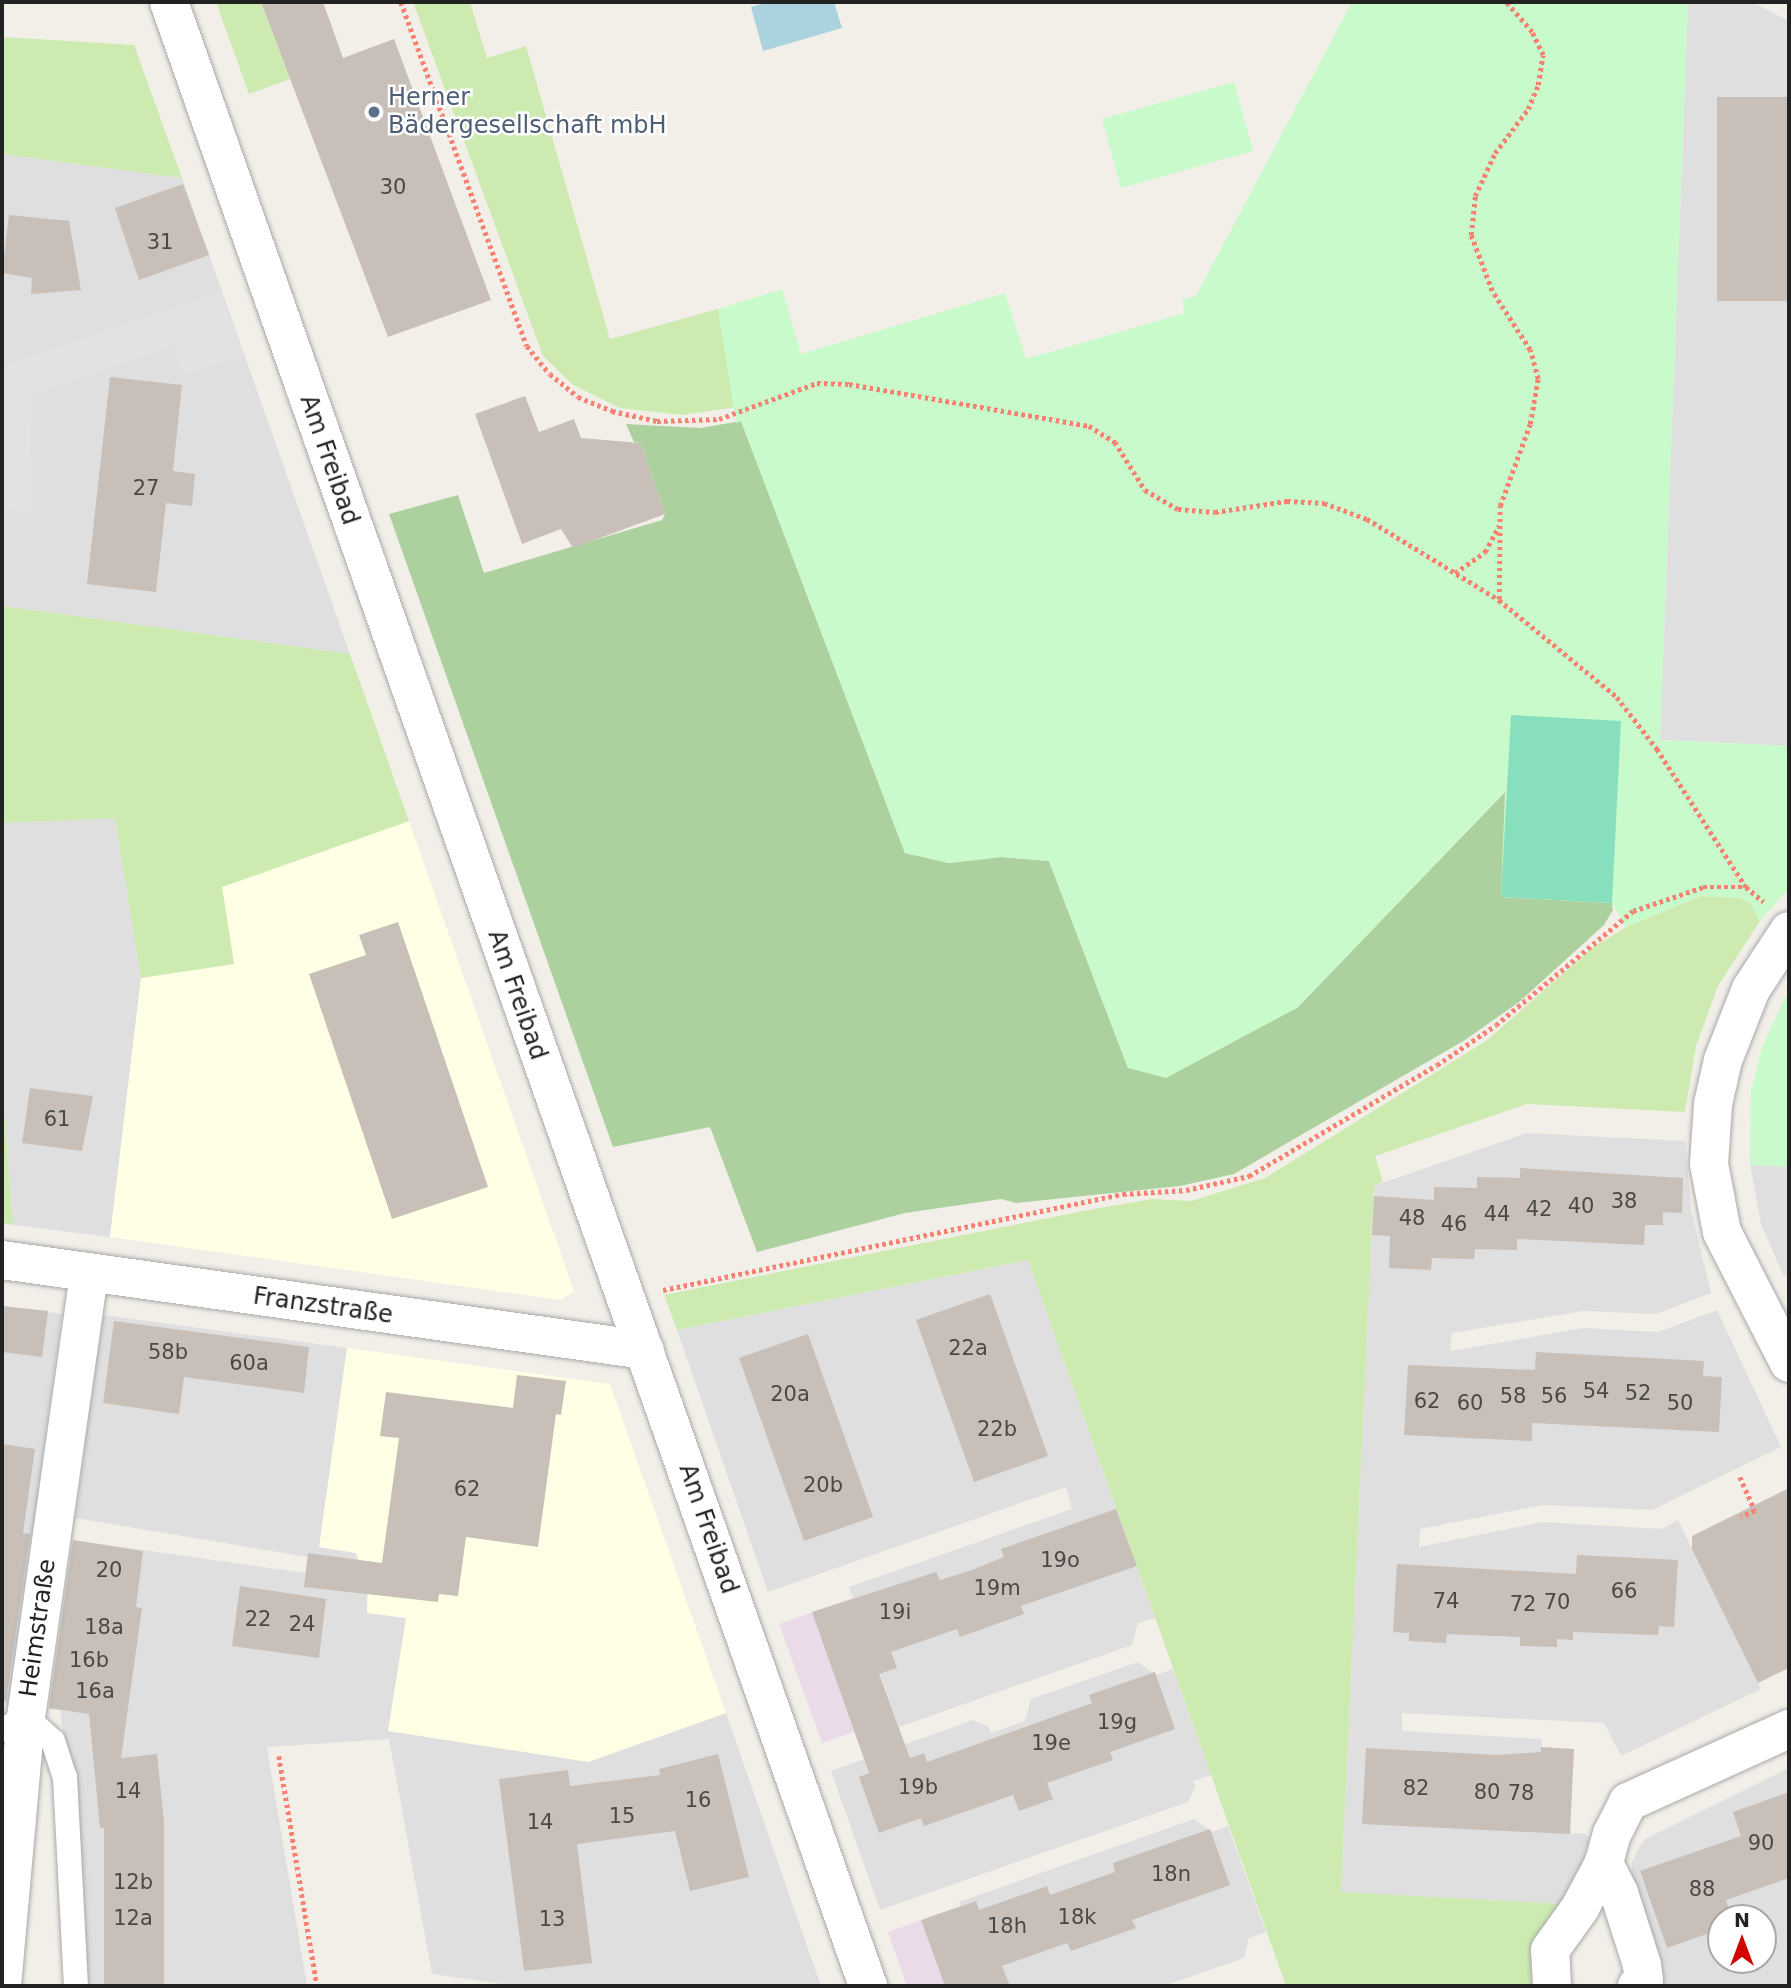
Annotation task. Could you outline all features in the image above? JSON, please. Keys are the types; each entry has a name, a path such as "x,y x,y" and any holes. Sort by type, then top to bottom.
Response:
{"street":[{"name":"Am Freibad","path":"169,2 868,1986"},
{"path":"1778,918 1723,1060 1713,1104 1709,1164 1721,1232 1789,1363"},
{"name":"Franzstraße","path":"2,1260 645,1350"},
{"name":"Heimstraße","path":"2,1986 14,1724 89,1272"},
{"path":"1552,1986 1550,1950 1580,1908 1604,1863 1612,1834 1629,1802 1789,1729"},
{"path":"1604,1863 1619,1893 1642,1965 1644,1980 1637,1986"}],"lane":[{"path":"14,1724 53,1741 65,1777 76,1986"}],"path":[{"path":"401,2 527,346 550,374 578,397 612,411 657,421 719,419 817,383 849,384 1089,426 1115,442 1145,490 1178,509 1215,512 1287,501 1324,503 1367,519 1499,600 1617,697 1657,749 1746,887 1778,918"},
{"path":"1499,600 1500,506 1530,424 1538,379 1530,350 1492,291 1471,235 1475,196 1495,153 1528,109 1538,85 1543,55 1532,32 1506,2"},
{"path":"1455,573 1485,552 1500,526"},
{"path":"625,1298 1123,1194 1186,1190 1249,1176 1437,1065 1496,1025 1633,911 1703,887 1746,887"},
{"path":"1740,1478 1755,1511 1741,1517"},
{"path":"279,1756 317,1986"}],"shaded area":[{"path":"1688,2 1752,2 1789,21 1789,746 1660,740"},
{"path":"2,154 182,178 350,654 2,606"},
{"path":"220,292 244,356 183,374 172,346 32,395 30,511 2,509 2,366"},
{"path":"115,818 141,978 110,1237 13,1225 2,1083 2,823"},
{"path":"409,821 574,1291 561,1300 110,1237 141,978 234,964 222,887"},
{"path":"1527,1133 1685,1141 1691,1209 1711,1293 1656,1314 1583,1311 1452,1333 1450,1351 1584,1328 1658,1332 1717,1310 1781,1447 1652,1510 1543,1505 1420,1529 1419,1547 1543,1522 1662,1529 1678,1520 1761,1689 1621,1756 1604,1723 1402,1713 1402,1731 1542,1739 1537,1832 1586,1834 1589,1842 1565,1904 1341,1893 1374,1186"},
{"path":"1750,1165 1789,1167 1789,1275 1783,1275 1761,1224"},
{"path":"1028,1260 1155,1618 1138,1623 1132,1645 899,1727 849,1587 1072,1509 1066,1487 768,1592 677,1330"},
{"path":"2,1306 62,1314 9,1704 2,1703"},
{"path":"103,1315 347,1348 320,1547 356,1553 406,1618 588,1762 726,1713 821,1986 517,1986 432,1974 389,1739 267,1747 307,1986 78,1986 73,1798 60,1710 49,1709 71,1548 79,1541 305,1573 308,1557 75,1518"},
{"path":"347,1348 610,1384 726,1713 588,1762 388,1731 406,1618 367,1613 368,1562 358,1560 356,1553 319,1547"},
{"path":"853,1598 895,1717 822,1743 779,1624"},
{"path":"1138,1662 1156,1675 1173,1669 1211,1775 1193,1781 1195,1787 1188,1802 880,1910 831,1771 973,1720 989,1727 991,1733 1025,1721 1031,1699"},
{"path":"1789,1768 1789,1986 1665,1986 1631,1890 1632,1862 1645,1839"},
{"path":"1194,1819 1212,1832 1228,1826 1266,1932 1249,1938 1244,1958 1164,1986 990,1986 959,1902"},
{"path":"961,1906 990,1986 907,1986 888,1932"}],"green space":[{"path":"216,2 261,2 290,79 249,94"},
{"path":"413,2 470,2 487,58 526,46 610,339 718,309 737,407 682,415 620,408 573,385 543,356"},
{"path":"1352,2 1688,2 1660,740 1789,746 1789,888 1760,921 1750,903 1740,898 1701,896 1626,927 1612,903 1501,897 1505,791 1297,1008 1166,1078 1128,1068 1049,861 1001,857 949,863 905,853 741,421 736,423 718,309 782,289 801,354 1005,293 1026,359 1185,313 1182,299 1196,296"},
{"path":"2,37 134,45 182,178 2,154"},
{"path":"1234,82 1253,151 1121,188 1102,119"},
{"path":"741,421 905,853 949,863 1001,857 1049,861 1128,1068 1297,1008 1506,791 1502,897 1612,903 1613,910 1604,925 1519,1002 1465,1040 1234,1174 1180,1186 1016,1203 1001,1199 905,1213 757,1252 710,1127 613,1147 389,514 458,495 484,573 662,520 665,514 640,443 634,442 626,424 700,428"},
{"path":"2,606 350,654 409,821 222,887 234,964 141,978 115,818 2,823"},
{"path":"1511,715 1621,721 1612,903 1501,897"},
{"path":"1701,896 1740,898 1750,903 1760,921 1718,986 1696,1046 1685,1112 1527,1104 1375,1156 1383,1182 1374,1186 1341,1892 1565,1904 1535,1943 1531,1958 1535,1986 1286,1986 1028,1260 677,1330 664,1295 1094,1209 1151,1199 1191,1201 1265,1178 1486,1041 1592,948 1626,927"},
{"path":"1789,989 1789,1167 1750,1165 1751,1091 1762,1047"},
{"path":"2,1083 13,1225 2,1223"}],"water":[{"path":"768,2 834,2 842,28 763,51 751,7"}],"building":[{"path":"261,2 323,2 343,58 394,39 491,300 388,337"},
{"path":"1717,97 1789,97 1789,301 1717,301"},
{"path":"183,184 209,255 139,280 115,208"},
{"path":"9,215 69,221 81,290 31,294 32,278 2,273"},
{"path":"110,377 182,385 173,471 195,474 192,506 166,503 156,592 87,584"},
{"path":"525,396 539,432 574,419 581,438 640,443 665,514 573,548 561,529 522,544 475,414"},
{"path":"398,922 488,1187 392,1219 309,974 366,955 359,935"},
{"path":"30,1088 93,1096 82,1151 22,1143"},
{"path":"1520,1168 1683,1178 1682,1213 1663,1212 1663,1225 1645,1225 1644,1245 1517,1239 1517,1250 1475,1249 1474,1259 1432,1258 1431,1270 1389,1268 1390,1236 1372,1235 1374,1196 1434,1200 1434,1187 1477,1188 1477,1177 1520,1178"},
{"path":"990,1294 1048,1456 974,1482 916,1320"},
{"path":"2,1306 48,1311 42,1357 2,1352"},
{"path":"114,1321 309,1347 304,1393 184,1377 179,1414 103,1403"},
{"path":"808,1334 873,1517 804,1541 739,1358"},
{"path":"1536,1352 1704,1361 1703,1376 1722,1377 1719,1432 1532,1423 1532,1441 1404,1435 1408,1365 1535,1370"},
{"path":"517,1375 566,1381 561,1415 556,1414 538,1547 466,1537 458,1596 439,1594 438,1602 304,1587 308,1553 382,1563 399,1438 380,1436 386,1392 513,1408"},
{"path":"2,1444 35,1449 23,1533 30,1534 6,1701 2,1701"},
{"path":"1789,1488 1789,1668 1758,1683 1692,1549 1692,1536"},
{"path":"1116,1509 1137,1566 1021,1606 1024,1614 960,1637 957,1629 891,1652 897,1668 879,1674 910,1758 924,1753 927,1762 1092,1703 1089,1695 1155,1672 1175,1729 1110,1752 1113,1760 1047,1783 1053,1799 1019,1811 1013,1795 924,1826 921,1818 879,1833 859,1777 869,1773 812,1612 936,1572 940,1580 972,1570 1004,1557 1001,1549"},
{"path":"73,1540 143,1551 136,1607 142,1608 121,1758 157,1754 164,1822 164,1986 104,1986 104,1828 100,1828 89,1714 49,1708"},
{"path":"1577,1555 1678,1560 1674,1627 1659,1626 1658,1635 1573,1632 1573,1640 1557,1639 1557,1647 1520,1646 1520,1637 1447,1634 1446,1643 1409,1641 1409,1633 1393,1632 1397,1564 1576,1574"},
{"path":"240,1586 326,1599 319,1658 232,1646"},
{"path":"1541,1747 1574,1749 1570,1834 1362,1824 1366,1748 1498,1755 1541,1752"},
{"path":"718,1754 749,1877 690,1891 675,1831 577,1844 592,1963 524,1971 499,1779 568,1770 570,1786 660,1775 659,1769"},
{"path":"1789,1792 1789,1878 1726,1900 1727,1904 1707,1904 1707,1934 1667,1948 1640,1871 1741,1836 1733,1812"},
{"path":"1210,1829 1230,1885 1132,1920 1136,1928 1071,1951 1067,1943 1002,1966 1010,1986 945,1986 921,1920 976,1901 979,1910 1047,1886 1050,1895 1115,1872 1113,1863"}],"place":[{"name":"Herner Bädergesellschaft mbH","path":"374,112"}]}
